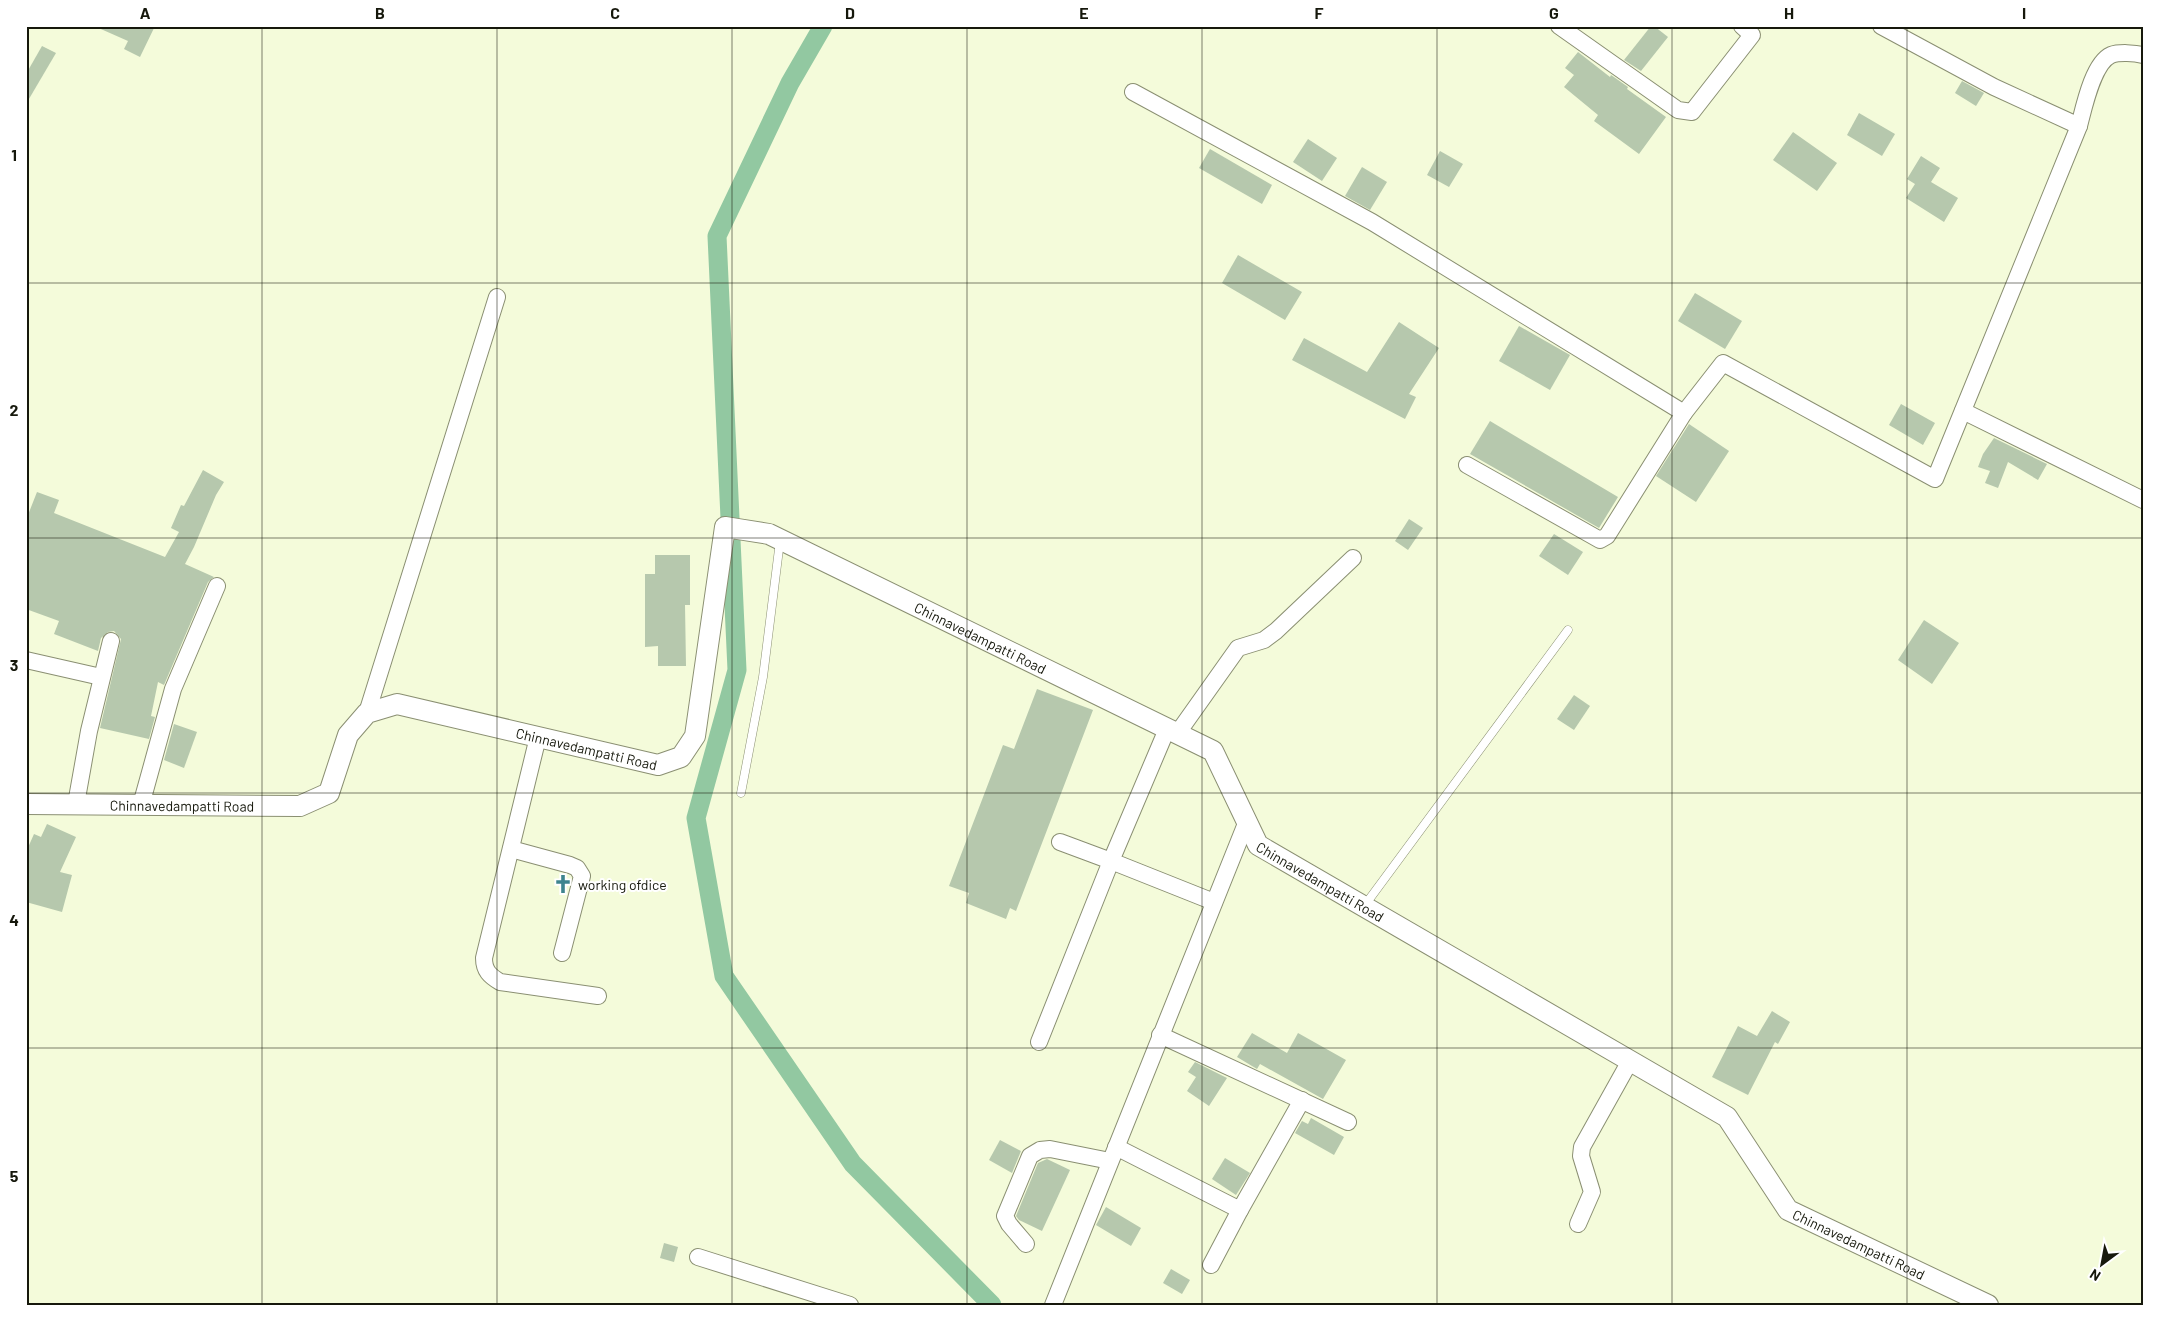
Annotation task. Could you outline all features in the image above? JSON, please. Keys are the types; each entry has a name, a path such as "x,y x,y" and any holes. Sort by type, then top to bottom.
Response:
{"street":[{"path":"1559,26 1678,110 1692,112 1751,29"},
{"path":"1881,26 1994,87 2079,126"},
{"path":"1468,465 1600,540 1607,536 1684,413 1723,363 1935,479 2079,126 2093,78 2102,62 2112,55 2143,54"},
{"path":"1133,92 1372,222 1684,413"},
{"path":"367,713 497,297"},
{"path":"1963,411 2143,500"},
{"name":"Chinnavedampatti Road","path":"26,804 300,806 329,792 348,735 367,713 397,704 658,765 681,757 695,736 725,527 775,537 1213,752 1258,845 1727,1117 1788,1210 1988,1305"},
{"path":"1040,1042 1111,861 1172,731 1238,648 1249,643 1264,640 1276,631 1353,558"},
{"path":"141,805 173,689 217,586"},
{"path":"76,804 89,731 111,641"},
{"path":"26,660 101,677"},
{"path":"538,737 484,958 484,966 490,975 500,982 598,996"},
{"path":"1053,1305 1246,821"},
{"path":"1060,842 1214,902"},
{"path":"510,849 570,865 577,868 582,876 562,953"},
{"path":"1160,1035 1348,1122"},
{"path":"1578,1224 1592,1192 1582,1156 1582,1147 1630,1061"},
{"path":"1211,1265 1302,1100"},
{"path":"1026,1244 1008,1224 1005,1216 1030,1156 1040,1150 1050,1149 1113,1154 1240,1210"},
{"path":"698,1257 850,1305"}],"lane":[{"path":"741,793 763,677 775,537"},
{"path":"1363,906 1568,630"}],"building":[{"path":"94,26 155,26 140,57 124,49 128,41"},
{"path":"1651,26 1654,26 1668,37 1641,71 1624,60"},
{"path":"42,46 56,53 26,104 26,74"},
{"path":"1578,52 1610,77 1611,75 1628,87 1627,89 1666,117 1639,154 1594,121 1598,115 1564,87 1574,75 1565,68"},
{"path":"1962,81 1984,93 1976,106 1955,93"},
{"path":"1859,113 1895,134 1882,156 1847,135"},
{"path":"1793,132 1837,163 1817,191 1773,160"},
{"path":"1308,139 1337,158 1322,181 1293,162"},
{"path":"1210,149 1272,185 1262,204 1199,168"},
{"path":"1440,151 1463,164 1449,187 1427,175"},
{"path":"1921,156 1940,168 1931,182 1958,198 1944,222 1906,198 1915,184 1907,179"},
{"path":"1362,167 1387,182 1370,210 1345,196"},
{"path":"1238,255 1302,292 1285,320 1222,283"},
{"path":"1695,293 1742,321 1725,349 1678,321"},
{"path":"1399,322 1439,348 1409,394 1416,397 1405,419 1292,360 1304,338 1367,372"},
{"path":"1519,326 1570,355 1550,390 1499,361"},
{"path":"1901,404 1935,423 1923,445 1889,425"},
{"path":"1490,421 1618,497 1599,528 1470,454"},
{"path":"1689,424 1729,451 1696,502 1656,476"},
{"path":"1994,438 2047,464 2038,480 2008,462 1998,488 1985,483 1990,471 1978,467 1983,454"},
{"path":"203,470 224,482 216,495 185,564 214,577 208,582 164,685 158,682 151,716 155,717 149,739 100,728 121,639 114,631 108,632 101,638 98,651 54,634 59,621 26,609 26,520 37,492 59,500 54,513 165,557 179,532 171,528 181,505 184,506"},
{"path":"1409,519 1423,528 1408,550 1395,541"},
{"path":"1554,534 1583,552 1568,575 1539,556"},
{"path":"655,555 690,555 690,605 685,605 686,666 658,666 658,646 645,647 645,574 655,574"},
{"path":"1924,620 1959,643 1932,684 1898,660"},
{"path":"1037,689 1093,710 1016,911 1010,908 1006,919 966,903 969,893 949,886 1003,745 1014,749"},
{"path":"1574,695 1590,706 1574,730 1557,719"},
{"path":"174,724 197,732 184,768 164,760"},
{"path":"47,824 76,837 60,872 72,875 62,912 26,902 26,852 34,834 41,837"},
{"path":"1772,1011 1790,1022 1778,1044 1775,1042 1748,1095 1712,1077 1738,1026 1757,1036"},
{"path":"1252,1033 1287,1053 1298,1033 1346,1060 1323,1099 1260,1064 1257,1069 1237,1057"},
{"path":"1195,1062 1227,1078 1209,1106 1187,1091 1196,1077 1188,1072"},
{"path":"1311,1118 1344,1137 1334,1155 1295,1133 1302,1121 1308,1124"},
{"path":"1000,1140 1021,1151 1012,1173 989,1160"},
{"path":"1225,1158 1250,1173 1236,1195 1212,1179"},
{"path":"1047,1159 1070,1170 1042,1231 1019,1220 1016,1216 1038,1163"},
{"path":"1106,1207 1141,1228 1131,1246 1096,1225"},
{"path":"664,1243 678,1247 674,1262 660,1258"},
{"path":"1171,1269 1190,1280 1182,1294 1163,1283"}],"waterway":[{"path":"823,26 790,83 717,236 737,670 696,818 724,976 853,1164 992,1305"}],"place":[{"name":"working ofdice","path":"563,884"}]}
